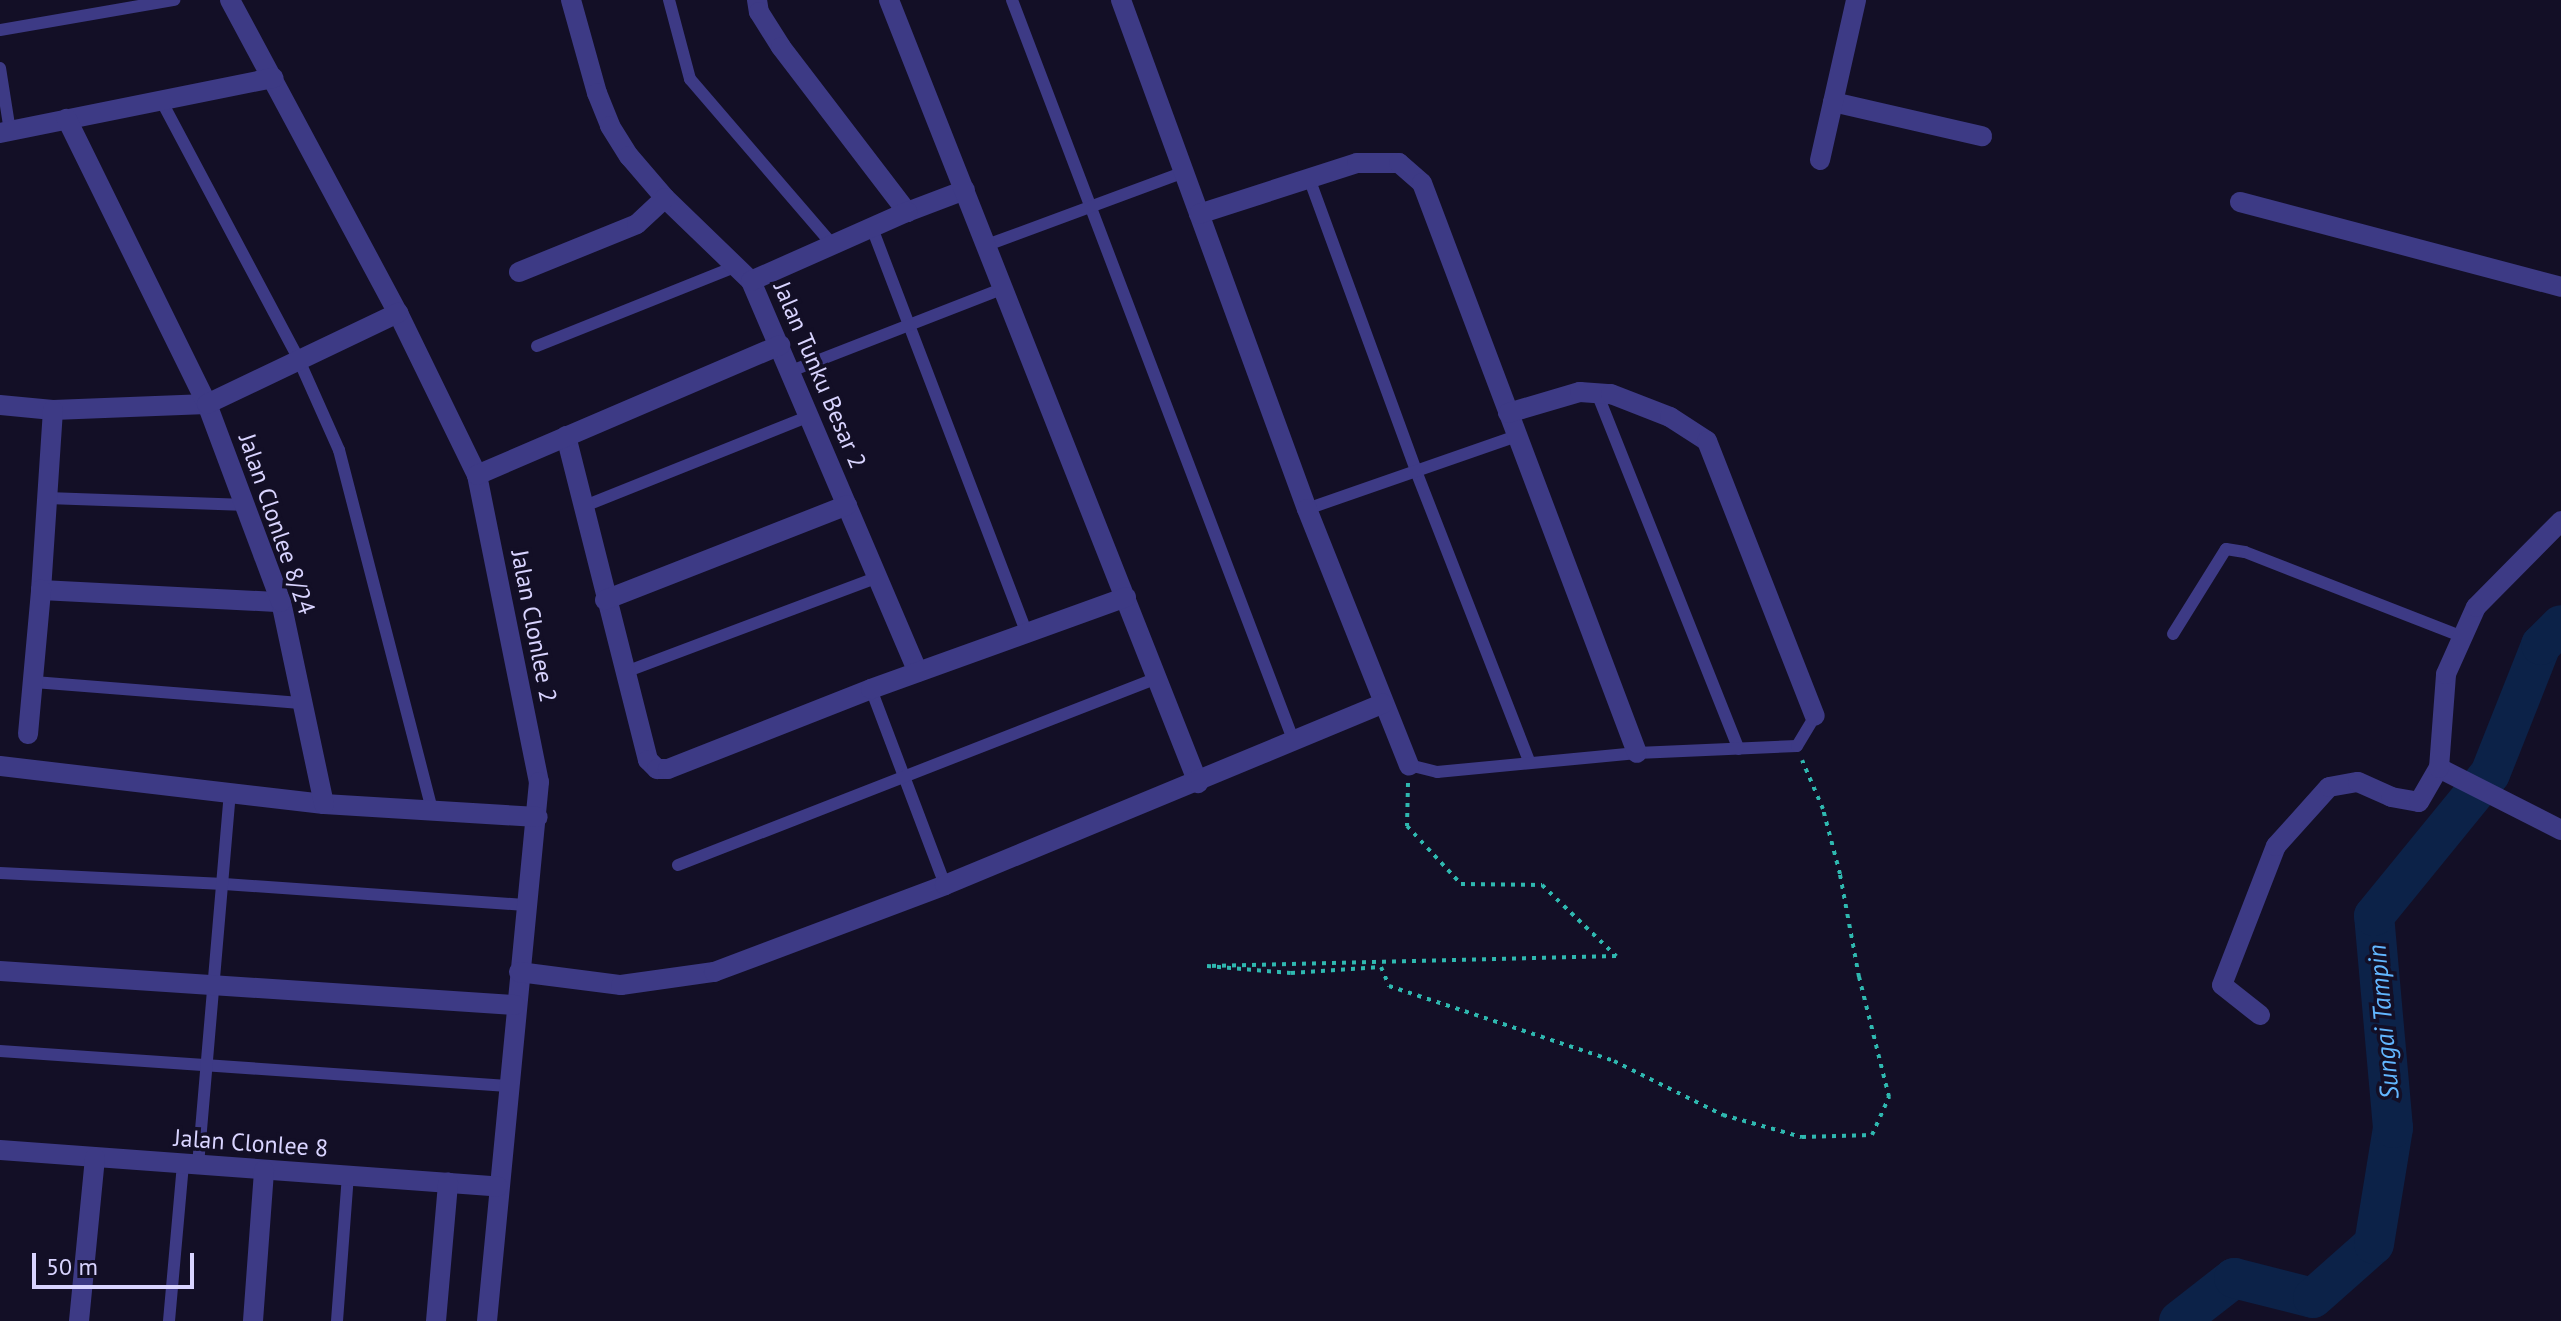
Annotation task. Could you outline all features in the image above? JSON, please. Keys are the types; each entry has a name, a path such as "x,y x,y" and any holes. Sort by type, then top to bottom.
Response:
{"street":[{"name":"Jalan Clonlee 2","path":"230,0 398,313 477,475 539,782 538,817 515,1005 487,1321"},
{"name":"Jalan Tunku Besar 2","path":"571,0 597,93 610,126 629,156 665,198 744,274 780,345 918,672"},
{"path":"757,0 759,12 781,47 907,212"},
{"path":"889,0 1198,783"},
{"path":"1121,0 1307,509 1409,765"},
{"path":"1820,160 1856,0"},
{"path":"5,132 274,78"},
{"path":"1833,102 1982,136"},
{"name":"Jalan Clonlee 8/24","path":"67,119 207,404 247,505 281,602 324,804"},
{"path":"1199,214 1357,163 1399,163 1422,183 1637,753"},
{"path":"744,274 833,245 965,190"},
{"path":"519,272 637,224 665,198"},
{"path":"2240,202 2561,287"},
{"path":"0,405 53,410 207,404 398,313"},
{"path":"477,475 780,345"},
{"path":"1508,413 1580,392 1611,394 1670,417 1707,441 1815,716"},
{"path":"28,734 53,410"},
{"path":"566,436 605,600 628,671 648,760 657,769 668,769 871,689 1126,597"},
{"path":"605,600 847,505"},
{"path":"2260,1015 2222,985 2276,846 2329,787 2358,782 2391,797 2419,802 2439,768 2446,674 2476,607 2561,521"},
{"path":"41,590 281,602"},
{"path":"519,972 621,985 714,972 945,885 1383,704"},
{"path":"0,766 324,804 538,817"},
{"path":"2439,768 2561,830"},
{"path":"0,971 515,1005"},
{"name":"Jalan Clonlee 8","path":"1,1156 95,1158 498,1187"},
{"path":"79,1321 95,1158"},
{"path":"253,1321 264,1170"},
{"path":"436,1321 448,1183"}],"lane":[{"path":"0,30 174,0"},
{"path":"669,0 690,79 833,245"},
{"path":"1012,0 1294,742"},
{"path":"0,68 5,132"},
{"path":"162,102 298,358 339,450 432,810"},
{"path":"987,245 1184,172"},
{"path":"1309,178 1416,471 1530,763"},
{"path":"872,228 1027,633"},
{"path":"537,346 744,274"},
{"path":"791,371 1004,288"},
{"path":"1597,393 1739,749"},
{"path":"582,507 810,416"},
{"path":"1307,509 1517,436"},
{"path":"47,498 247,505"},
{"path":"2173,634 2226,549 2245,552 2463,637"},
{"path":"628,671 878,577"},
{"path":"678,865 1157,678"},
{"path":"34,682 303,703"},
{"path":"871,689 945,885"},
{"path":"1409,765 1437,772 1637,753 1797,746 1815,716"},
{"path":"169,1321 207,1063 230,795"},
{"path":"0,873 224,884 528,905"},
{"path":"0,1051 508,1086"},
{"path":"337,1321 348,1176"}],"path":[{"path":"1409,765 1407,826 1461,884 1542,885 1616,956 1207,966 1291,973 1381,967 1389,986 1614,1061 1723,1115 1802,1137 1872,1135 1889,1097 1826,822 1797,746"}],"waterway":[{"name":"Sungai Tampin","path":"2179,1321 2234,1278 2313,1298 2374,1244 2393,1128 2374,916 2490,774 2541,645 2561,625"}]}
